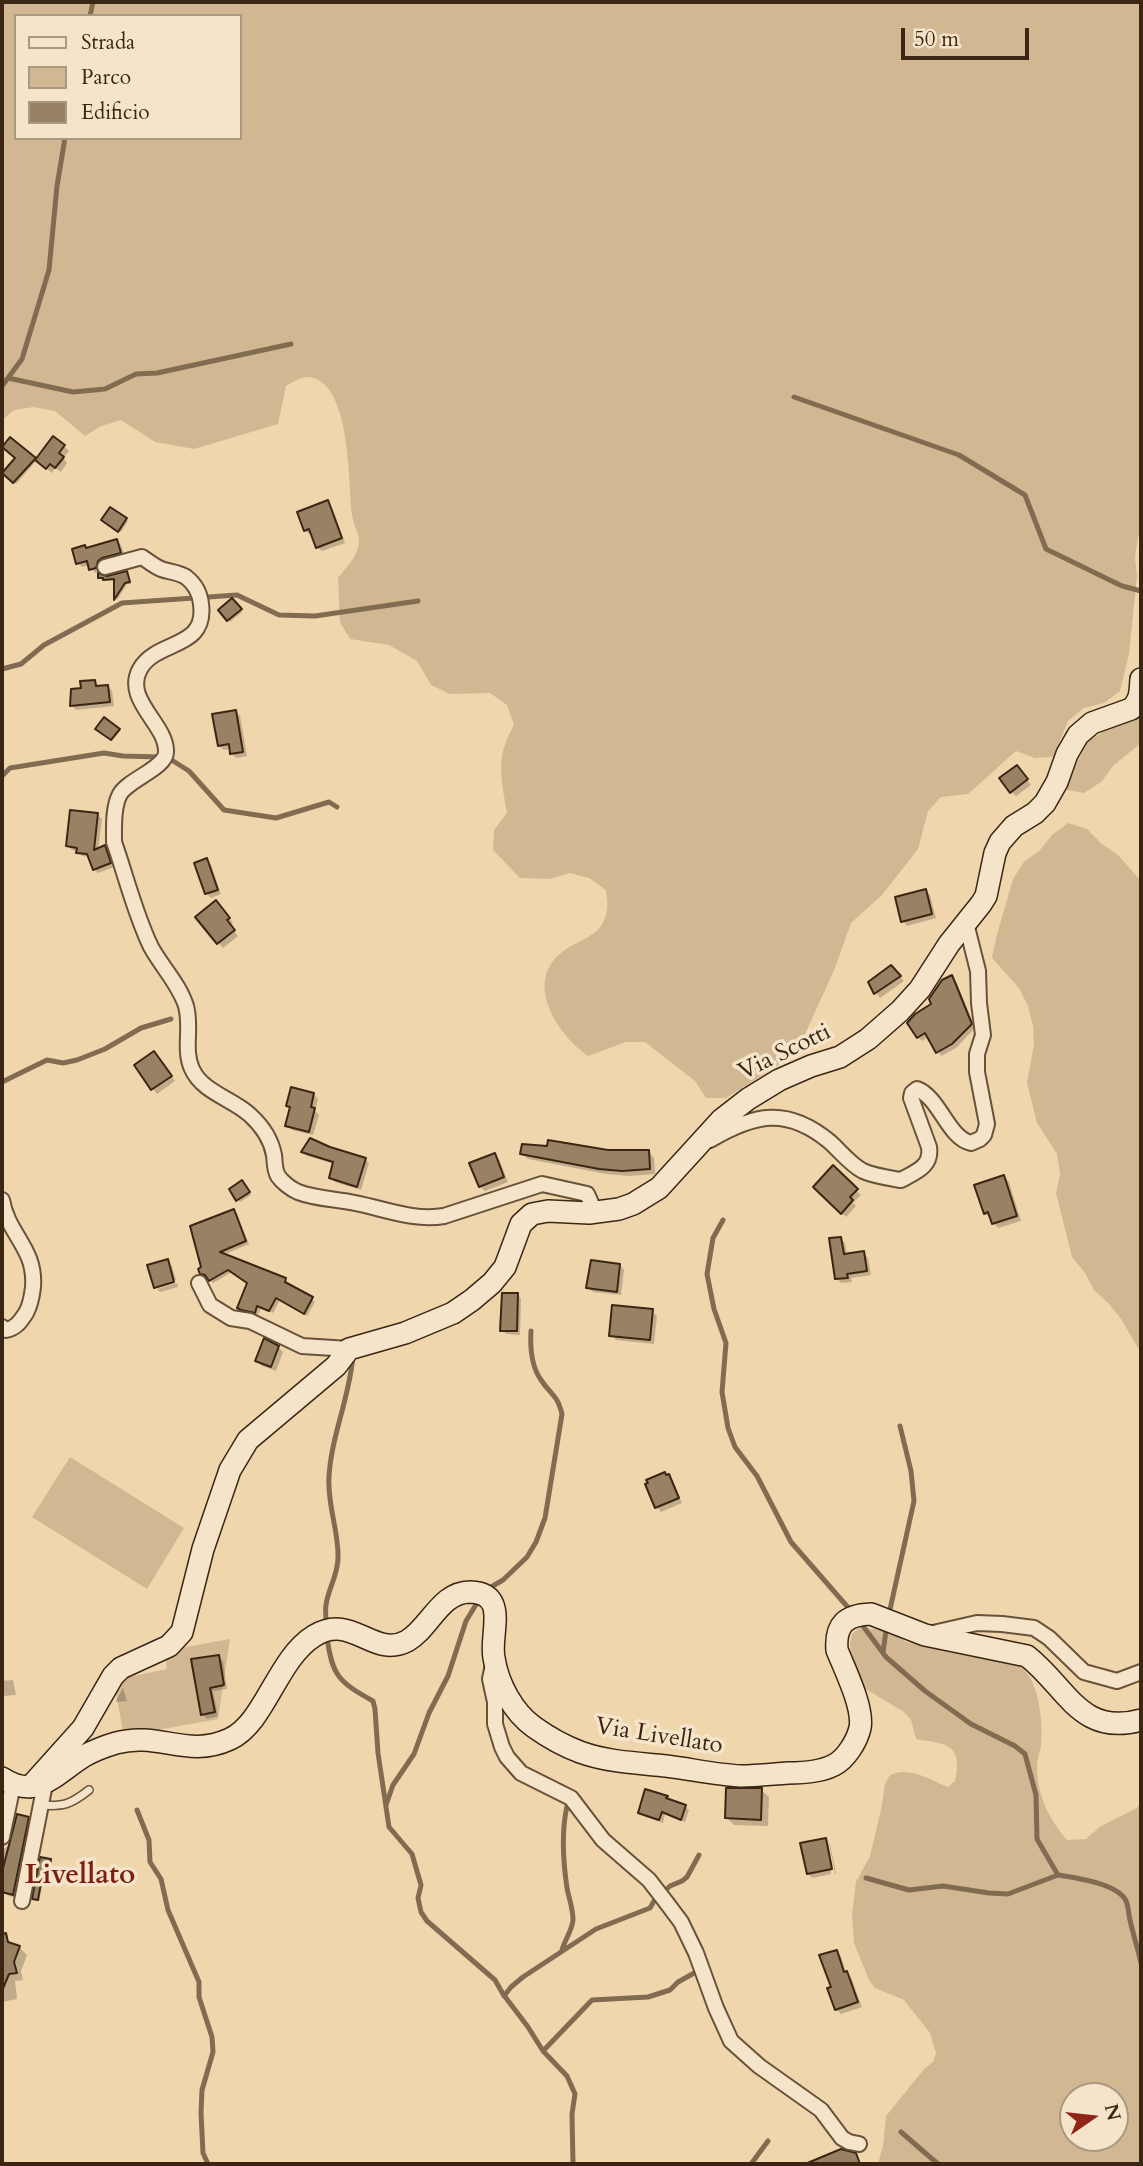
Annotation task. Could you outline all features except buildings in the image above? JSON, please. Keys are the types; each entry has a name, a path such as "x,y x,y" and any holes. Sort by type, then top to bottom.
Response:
{"street":[{"path":"104,567 142,557 163,570 188,579 197,590 201,602 202,617 198,630 167,648 140,669 137,691 163,740 166,754 162,762 121,793 116,805 114,830 114,842 144,931 185,1005 189,1023 189,1062 196,1076 211,1090 242,1108 258,1123 271,1145 276,1173 288,1186 300,1193 428,1219 542,1184 587,1194 592,1200 589,1213"},
{"name":"Via Scotti","path":"349,1349 405,1333 453,1313 472,1300 492,1283 505,1267 521,1224 531,1214 589,1213 619,1209 647,1197 659,1188 721,1120 748,1099 779,1080 810,1066 840,1057 882,1028 919,989 986,896 995,853 1007,832 1045,803 1057,782 1072,743 1092,723 1136,705 1141,691 1141,679"},
{"path":"693,1150 743,1122 765,1118 785,1119 820,1134 863,1170 901,1180 924,1167 930,1156 912,1104 912,1093 917,1089 928,1095 961,1139 971,1143 981,1139 987,1124 977,1072 977,1054 983,1035 978,971 966,923"},
{"path":"2,1200 10,1224 30,1258 34,1274 32,1298 28,1308 14,1328 6,1330 2,1327"},
{"path":"199,1283 210,1304 231,1318 250,1321 302,1346 349,1349"},
{"path":"2,1837 26,1788 83,1728 113,1676 121,1668 161,1651 177,1640 186,1624 203,1549 230,1470 248,1440 336,1366 349,1349"},
{"name":"Via Livellato","path":"26,1788 85,1756 118,1743 138,1739 187,1748 209,1747 233,1738 249,1724 292,1655 311,1637 328,1628 345,1629 385,1646 401,1643 418,1633 448,1599 471,1592 490,1600 494,1606 496,1614 493,1657 508,1699 523,1718 546,1735 581,1752 624,1762 741,1776 789,1773 835,1765 856,1739 861,1716 837,1650 836,1639 843,1623 855,1615 871,1614 925,1635 1027,1656 1062,1694 1094,1718 1110,1724 1141,1720"},
{"path":"925,1635 977,1623 1034,1628 1049,1638 1084,1672 1117,1681 1141,1672"},
{"path":"493,1657 490,1679 495,1702 495,1724 507,1757 521,1773 571,1798 603,1840 649,1880 681,1922 731,2041 759,2066 821,2110 842,2138 859,2144"},
{"path":"22,1901 26,1788"}],"lane":[{"path":"26,1788 58,1806 73,1802 89,1790"}],"green space":[{"path":"2,2 1141,2 1141,531 1135,557 1137,576 1129,654 1120,691 1104,703 1084,708 1068,721 1053,757 1035,758 1016,751 968,794 941,797 928,811 918,849 882,895 851,923 835,968 796,1054 726,1098 706,1098 695,1081 645,1042 626,1042 588,1056 556,1022 545,993 545,979 550,965 566,949 593,934 601,926 607,908 606,890 589,878 570,873 550,879 520,878 493,850 494,830 507,813 501,768 504,748 514,725 507,705 490,693 450,694 431,685 417,661 389,645 350,639 340,622 338,578 354,556 359,541 352,515 345,434 332,393 320,381 305,377 286,386 278,424 194,449 155,442 121,420 101,426 85,436 55,411 34,407 14,410 2,420"},
{"path":"1141,711 1141,743 1114,765 1101,782 1084,793 1063,789 1089,740"},
{"path":"1068,823 1087,829 1118,855 1141,881 1141,1353 1121,1319 1094,1290 1072,1257 1056,1193 1060,1174 1057,1154 1037,1123 1027,1083 1034,1045 1028,1006 1019,988 992,958 1013,879 1024,862"},
{"path":"70,1457 184,1528 147,1589 32,1517"},
{"path":"860,1628 889,1630 906,1642 1019,1664 1032,1681 1039,1704 1042,1737 1037,1767 1042,1797 1055,1824 1067,1840 1086,1839 1101,1826 1137,1808 1141,1801 1141,2164 878,2164 886,2116 933,2062 936,2053 930,2033 904,2000 875,1988 869,1980 854,1943 852,1915 856,1882 870,1856 885,1784 890,1775 912,1773 948,1787 955,1781 957,1760 950,1748 936,1742 916,1739 911,1720 904,1712 859,1685 850,1644 852,1634"},
{"path":"230,1639 218,1719 124,1736 115,1689 124,1678 167,1669 165,1656 175,1649"}],"waterway":[{"path":"90,14 93,2"},
{"path":"2,386 22,359 49,270 57,186 65,140"},
{"path":"8,378 73,392 105,389 136,374 157,373 291,344"},
{"path":"794,397 959,455 1025,495 1046,549 1122,586 1141,591"},
{"path":"2,669 21,664 44,645 122,603 237,595 279,615 315,616 418,601"},
{"path":"2,776 10,768 104,753 161,757 170,759 189,771 224,810 276,818 329,802 337,807"},
{"path":"2,1082 47,1060 63,1063 77,1060 105,1049 141,1028 171,1019"},
{"path":"723,1220 713,1238 707,1274 714,1309 726,1343 722,1392 728,1428 735,1447 757,1476 791,1542 852,1612"},
{"path":"486,1590 503,1580 527,1557 545,1518 562,1414 556,1398 535,1369 531,1331"},
{"path":"327,1627 326,1605 338,1558 330,1498 330,1462 353,1355"},
{"path":"889,1614 914,1501 911,1471 900,1426"},
{"path":"386,1805 393,1785 414,1754 429,1713 448,1676 466,1621 480,1598"},
{"path":"860,1622 886,1657 925,1691 971,1724 1015,1746 1025,1754 1036,1795 1037,1839 1058,1875 1104,1885 1120,1893 1127,1904 1141,1963"},
{"path":"883,1652 887,1624"},
{"path":"327,1637 332,1661 339,1676 373,1701 389,1827 412,1854 421,1885 418,1898 421,1912 427,1921 495,1980 543,2051 567,2076 575,2094 572,2114 573,2164"},
{"path":"562,1950 573,1920 564,1857 567,1806"},
{"path":"137,1810 149,1840 150,1862 161,1879 168,1910 199,1982 199,1997 212,2037 213,2052 202,2090 201,2113 203,2153 208,2164"},
{"path":"504,1996 523,1977 596,1929 650,1908 670,1886 687,1877 699,1855"},
{"path":"866,1878 909,1890 943,1886 1008,1894 1058,1875"},
{"path":"543,2051 592,2000 648,1997 670,1990 696,1972"},
{"path":"901,2132 938,2164"},
{"path":"751,2164 768,2141"}],"district":[{"name":"Livellato","path":"80,1877"}]}
